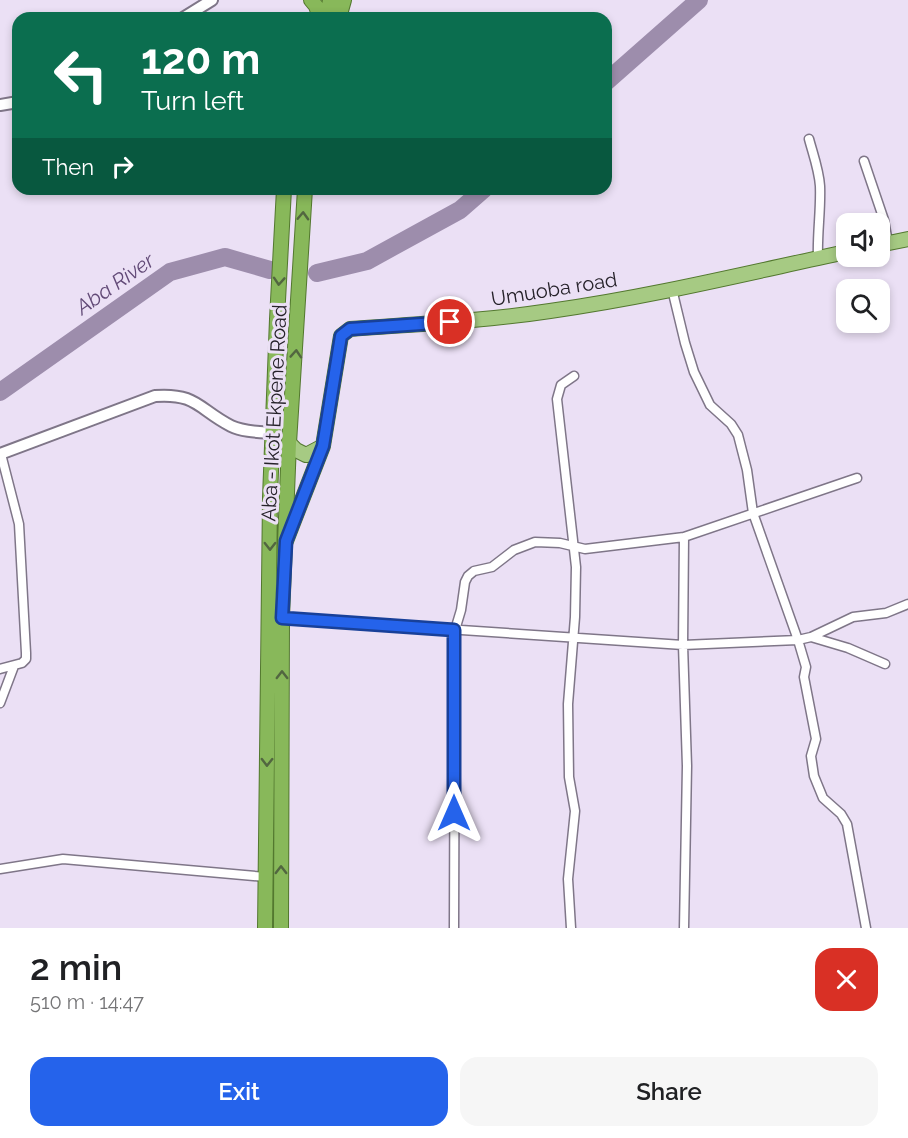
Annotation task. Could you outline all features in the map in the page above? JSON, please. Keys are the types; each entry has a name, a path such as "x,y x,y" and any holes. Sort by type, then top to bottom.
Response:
{"highway":[{"name":"Aba - Ikot Ekpene Road","path":"265,928 273,434 283,195"},
{"name":"Aba - Ikot Ekpene Road","path":"280,928 282,618 289,443 305,195"}],"main road":[{"path":"890,243 908,239"},
{"name":"Umuoba road","path":"286,541 323,446 341,336 350,329 432,324 551,311 672,289 836,254"},
{"path":"289,443 306,455 323,446"}],"street":[{"path":"193,12 212,0"},
{"path":"809,139 820,188 818,258"},
{"path":"864,161 881,213"},
{"path":"672,289 694,372 710,405 731,424 738,435 747,470 753,513 806,667 804,677 816,739 811,756 814,776 823,798 841,814 847,824 866,928"},
{"path":"571,928 568,879 575,811 569,766 568,704 576,584 574,545 557,399 561,385 574,376"},
{"path":"0,669 22,663 26,659 21,547 14,500 0,454 154,396 176,394 195,402 231,426 273,434"},
{"path":"454,928 454,630 468,576 492,567 514,550 535,542 547,541 585,549 684,537 857,478"},
{"path":"684,537 683,645 687,766 684,928"},
{"path":"282,618 683,645 798,640 811,637 847,619 886,613 908,604"},
{"path":"811,637 848,648 885,664"},
{"path":"0,703 14,666"},
{"path":"0,869 63,859 266,877"}],"waterway":[{"name":"Aba River","path":"612,77 699,0"},
{"name":"Aba River","path":"317,273 367,261 460,210 477,195"},
{"name":"Aba River","path":"0,392 170,272 225,257 270,270"}],"route":[{"path":"450,322 350,329 341,336 323,446 286,541 282,618 454,630 454,813"}]}
